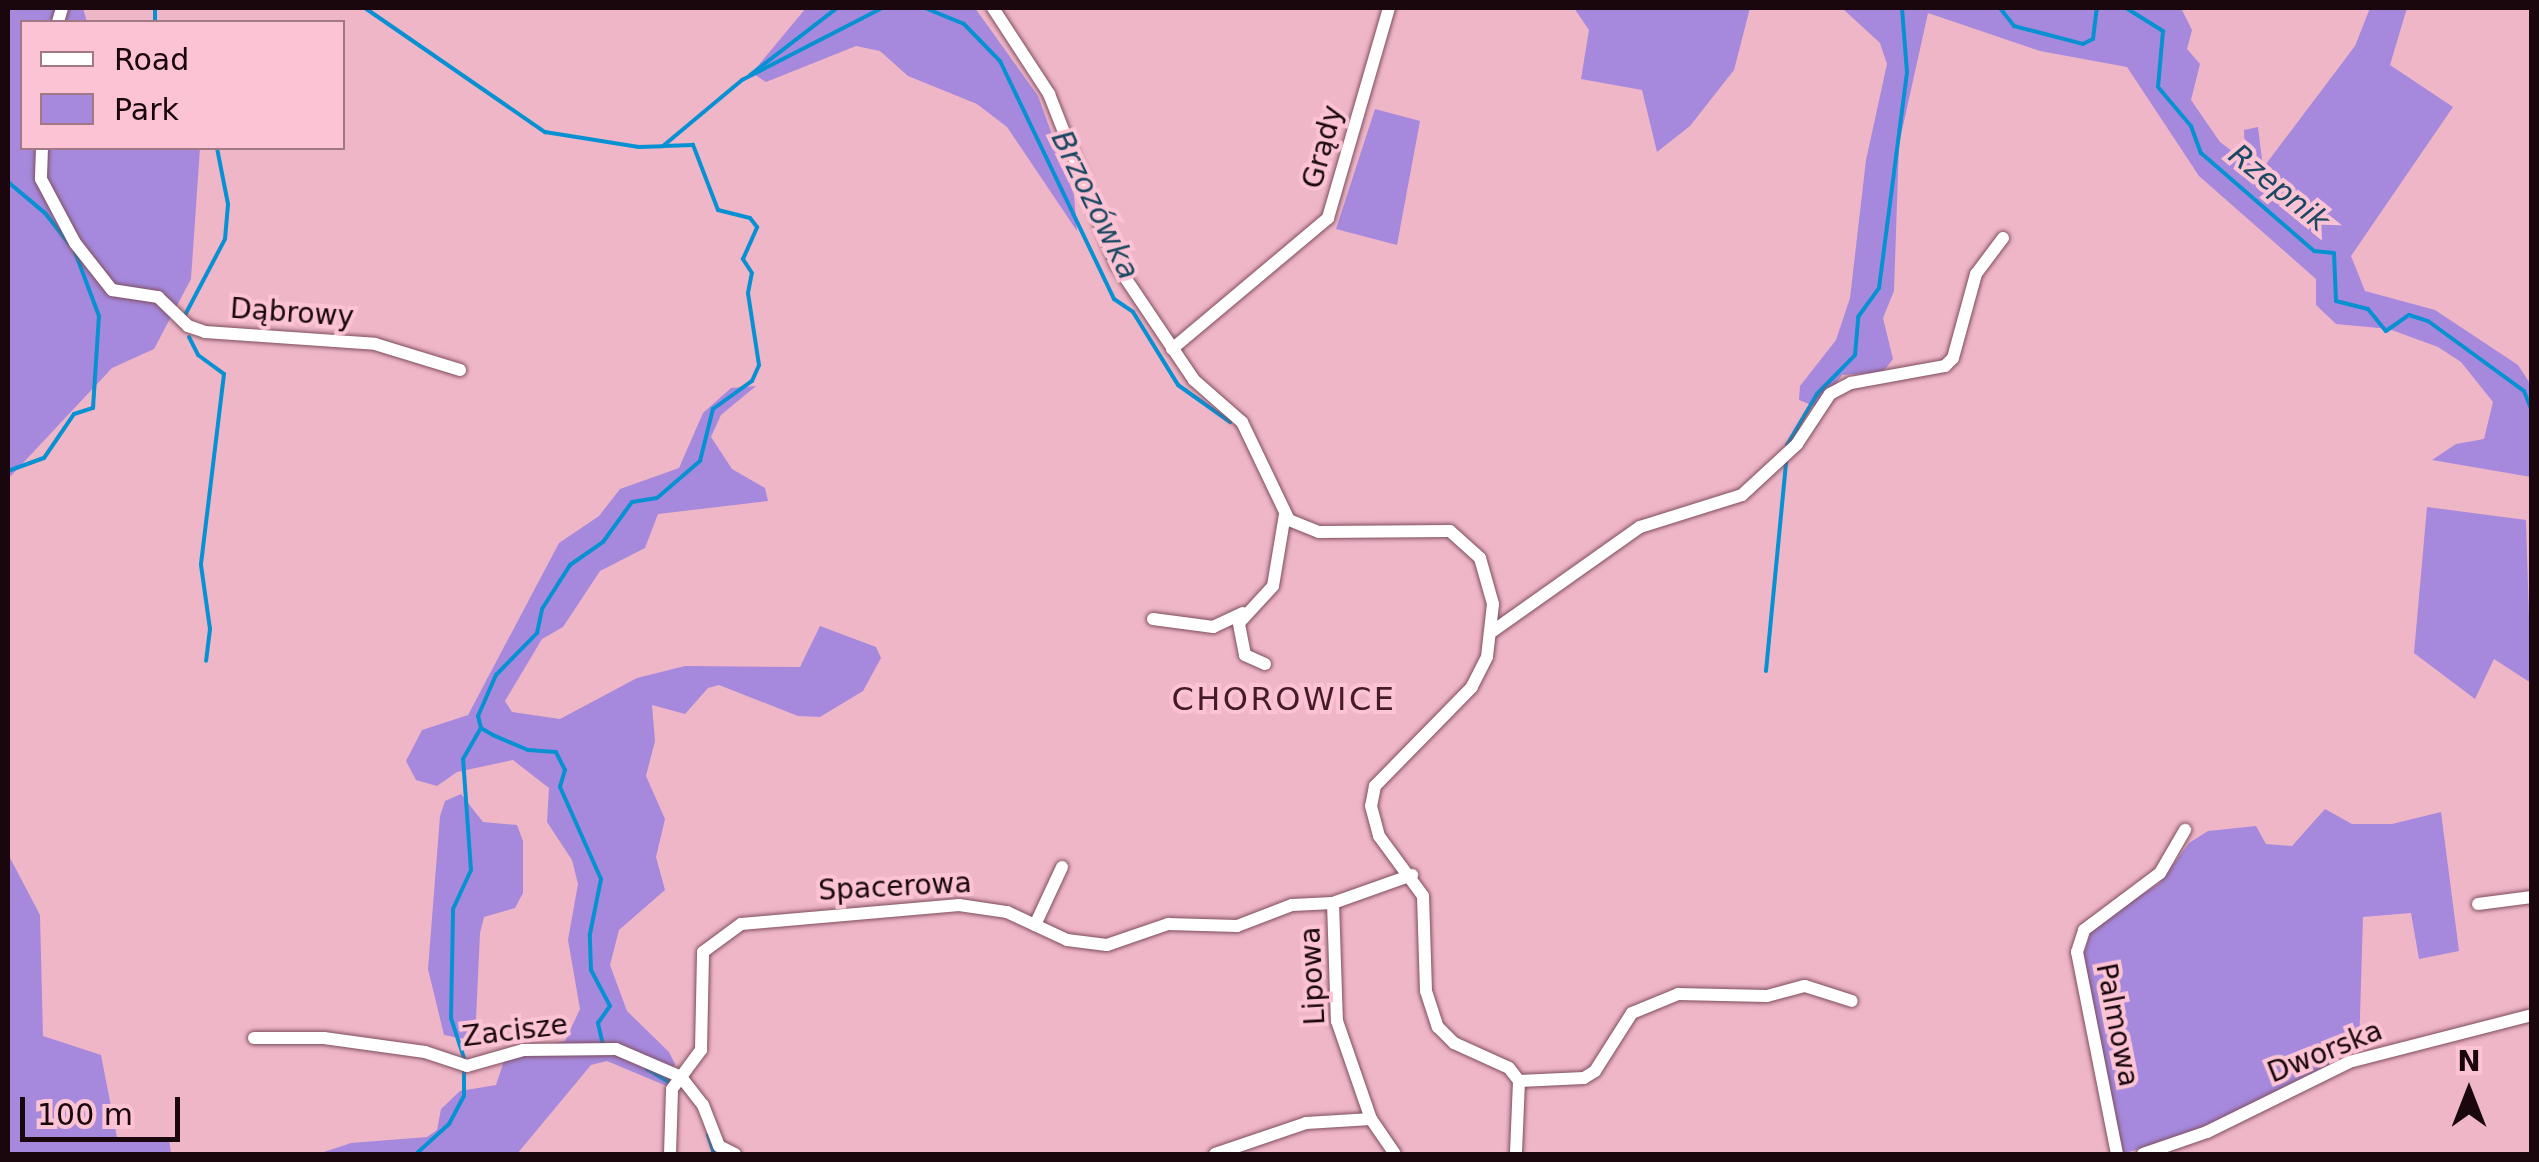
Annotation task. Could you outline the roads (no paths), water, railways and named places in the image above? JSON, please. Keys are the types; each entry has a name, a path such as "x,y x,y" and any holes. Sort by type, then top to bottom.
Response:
{"street":[{"path":"992,8 1048,94 1101,236 1194,380 1242,422 1285,514 1273,586 1242,613 1213,628 1153,619"},
{"name":"Grądy","path":"1172,349 1328,218 1389,8"},
{"name":"Dąbrowy","path":"42,150 41,178 75,243 112,290 158,297 188,326 205,332 375,344 460,370"},
{"path":"1494,631 1640,526 1742,495 1797,444 1830,394 1851,383 1945,366 1953,358 1976,274 2002,238"},
{"path":"1285,514 1319,532 1432,529 1465,540 1486,573 1494,631 1472,686 1375,786 1375,828 1412,874 1425,908 1426,991 1438,1026 1519,1081 1584,1078 1632,1014 1678,994 1768,996 1805,986 1852,1001"},
{"path":"1242,613 1241,648 1265,664"},
{"name":"Palmowa","path":"2116,1154 2078,952 2084,930 2160,873 2185,830"},
{"path":"1036,925 1062,867"},
{"name":"Spacerowa","path":"670,1154 672,1090 701,1050 703,952 741,924 959,905 1007,912 1067,940 1107,945 1168,924 1219,928 1292,905 1333,903 1412,874"},
{"path":"2478,904 2532,898"},
{"name":"Lipowa","path":"1333,903 1337,1021 1371,1119 1395,1154"},
{"name":"Dworska","path":"2143,1154 2207,1132 2349,1062 2532,1014"},
{"name":"Zacisze","path":"254,1038 324,1038 425,1052 466,1066 524,1050 616,1049 681,1077"},
{"path":"681,1077 703,1105 719,1146 735,1154"},
{"path":"1516,1154 1519,1081"},
{"path":"1216,1154 1306,1123 1371,1119"}],"waterway":[{"path":"155,8 155,20"},
{"name":"Brzozówka","path":"365,8 545,132 639,147 663,146 742,80 882,8"},
{"path":"750,75 837,8"},
{"name":"Brzozówka","path":"925,8 964,24 1000,61 1114,299 1133,312 1178,385 1230,422"},
{"path":"1787,445 1817,394 1855,355 1858,317 1879,288 1907,72 1902,8"},
{"name":"Rzepnik","path":"2000,8 2014,26 2083,44 2093,39 2097,8"},
{"name":"Rzepnik","path":"2126,8 2163,31 2158,87 2191,126 2201,153 2314,251 2334,253 2336,301 2368,309 2386,331 2409,315 2428,321 2524,391 2532,411"},
{"path":"603,1045 598,1023 610,1006 591,970 590,934 601,879 560,787 565,770 556,752 528,750 493,735 481,728 478,716 496,675 537,633 542,609 570,565 603,542 632,502 657,498 700,461 713,409 752,381 759,365 748,293 752,273 743,259 757,227 750,218 718,210 693,145 663,146"},
{"path":"185,315 225,239 228,204 217,150"},
{"path":"8,182 45,213 70,245"},
{"path":"8,471 44,458 74,414 93,408 99,316 75,252"},
{"path":"189,337 198,355 224,374 201,565 210,629 206,661"},
{"path":"1766,671 1786,462"},
{"path":"464,1058 451,1018 453,909 471,870 463,759 480,729"},
{"path":"647,1069 669,1082"},
{"path":"416,1154 449,1124 464,1096 464,1072"},
{"path":"708,1135 714,1154"}],"district":[{"name":"CHOROWICE","path":"1284,699"}]}
